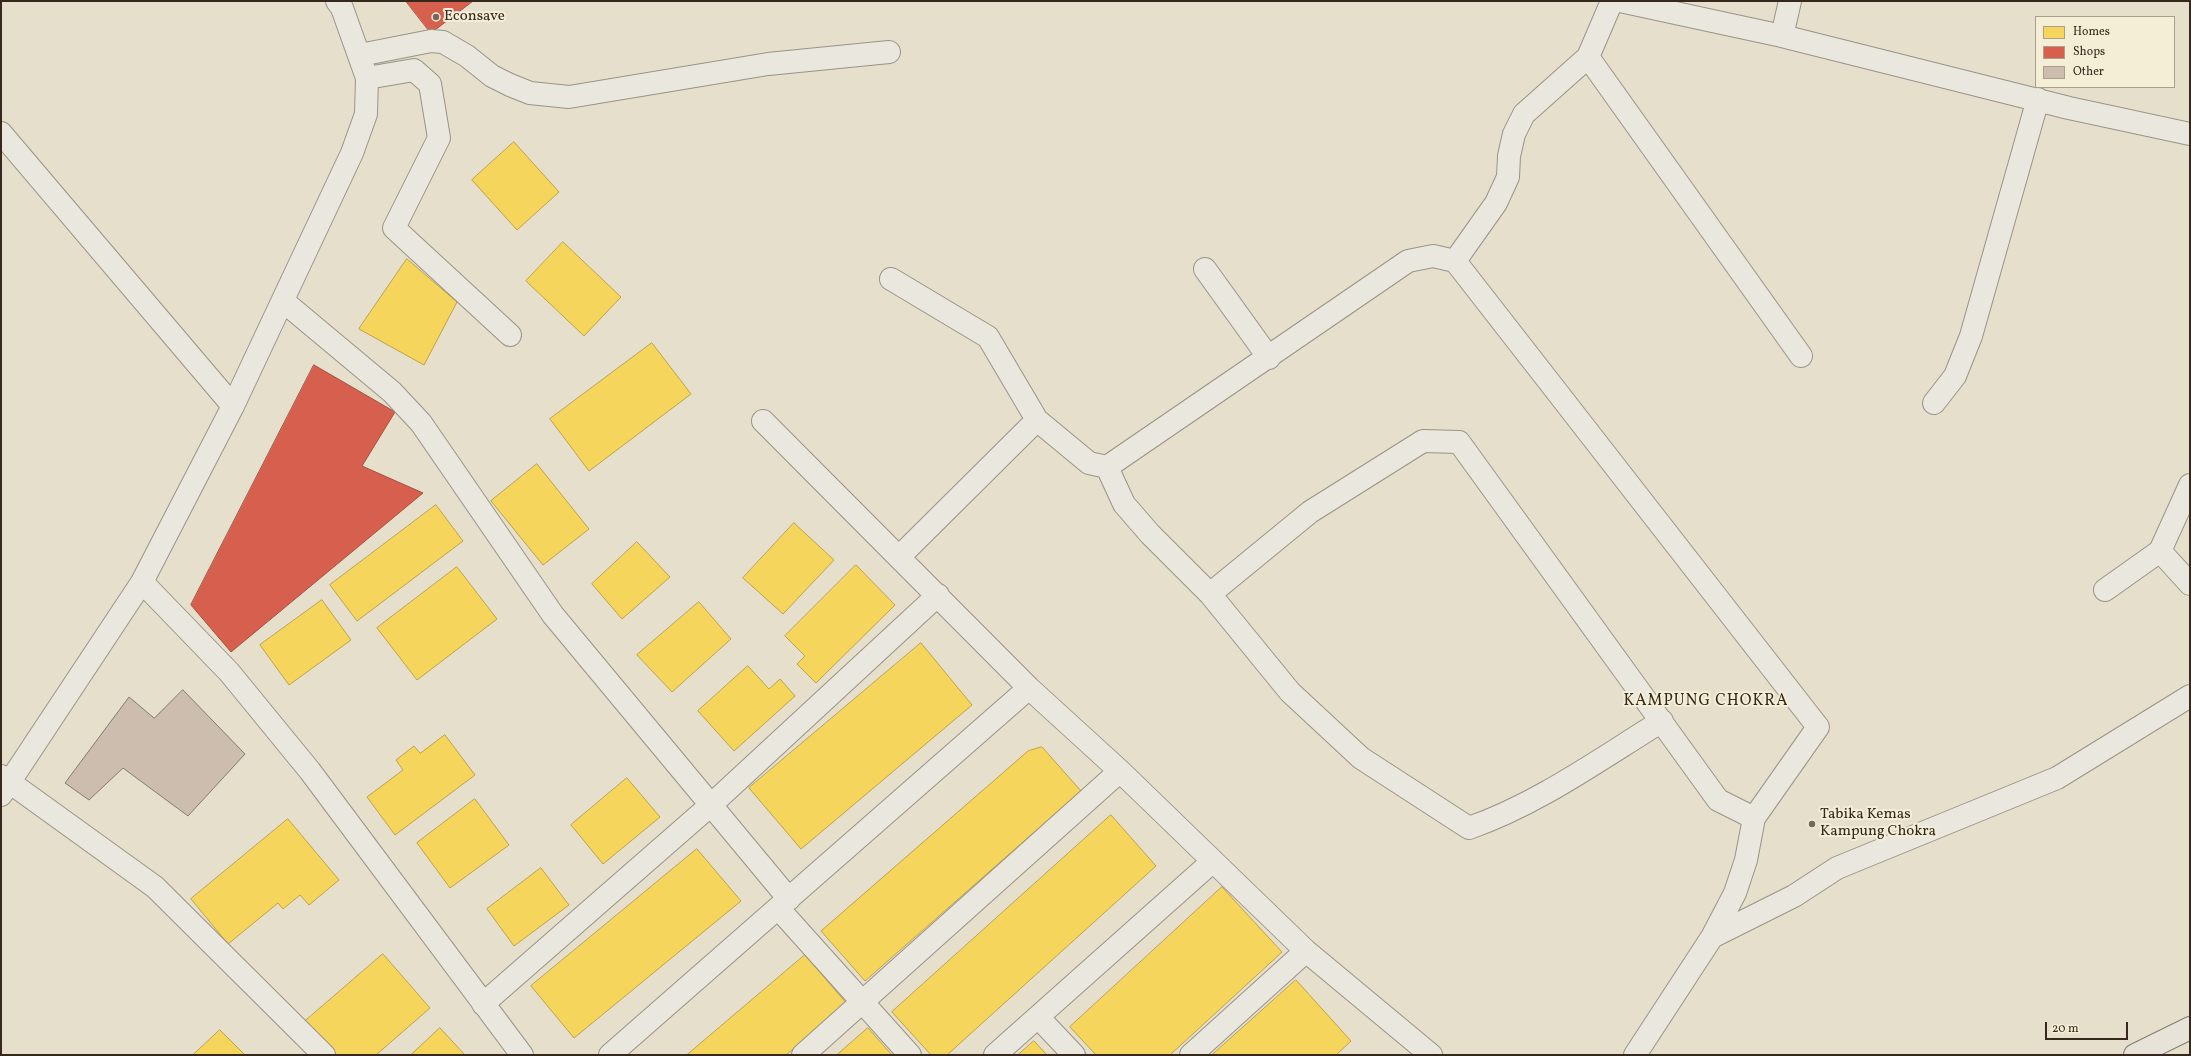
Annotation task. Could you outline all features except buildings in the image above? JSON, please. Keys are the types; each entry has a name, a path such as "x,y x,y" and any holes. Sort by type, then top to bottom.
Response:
{"main road":[{"path":"2135,1055 2190,1028"}],"street":[{"path":"324,1055 154,887 4,785 142,582 233,406 352,153 366,114 367,78 342,8 337,1"},
{"path":"1455,261 1496,203 1508,177 1509,156 1514,134 1524,114 1588,57 1612,1"},
{"path":"1620,1 1782,36 2069,108 2190,134"},
{"path":"1782,36 1790,1"},
{"path":"360,55 431,41 443,42 467,56 492,76 510,85 530,93 569,96 768,64 889,52"},
{"path":"1588,57 1801,356"},
{"path":"367,78 414,70 430,84 439,138 394,228 510,335"},
{"path":"1934,403 1955,376 1971,336 2038,99"},
{"path":"1,133 233,406"},
{"path":"891,279 988,337 1037,420 1089,463 1107,467 1269,358 1408,261 1433,256 1455,261 1818,727 1754,818 1746,860 1736,893 1712,937 1636,1055"},
{"path":"1205,269 1269,358"},
{"path":"283,301 392,392 421,424 553,615 712,804 784,904 862,1002 910,1055"},
{"path":"899,557 1037,420"},
{"path":"763,421 1029,688 1120,771 1306,951 1419,1051"},
{"path":"1210,594 1310,512 1423,441 1459,442 1718,800 1754,818"},
{"path":"1107,467 1124,504 1150,534 1210,594 1290,692 1361,758 1469,828 1491,820 1551,790 1662,721"},
{"path":"2105,590 2160,551 2190,485"},
{"path":"2160,551 2190,584"},
{"path":"142,582 229,672 310,771 522,1055"},
{"path":"483,1004 712,804 938,595"},
{"path":"610,1055 1029,688"},
{"path":"1712,937 1794,896 1837,868 2058,778 2190,696"},
{"path":"803,1055 1120,771"},
{"path":"995,1055 1213,861"},
{"path":"1191,1055 1306,951"},
{"path":"1038,1017 1074,1055"}],"place":[{"name":"Econsave","path":"436,17"},
{"name":"Tabika Kemas Kampung Chokra","path":"1812,824"}],"district":[{"name":"KAMPUNG CHOKRA","path":"1706,702"}]}
